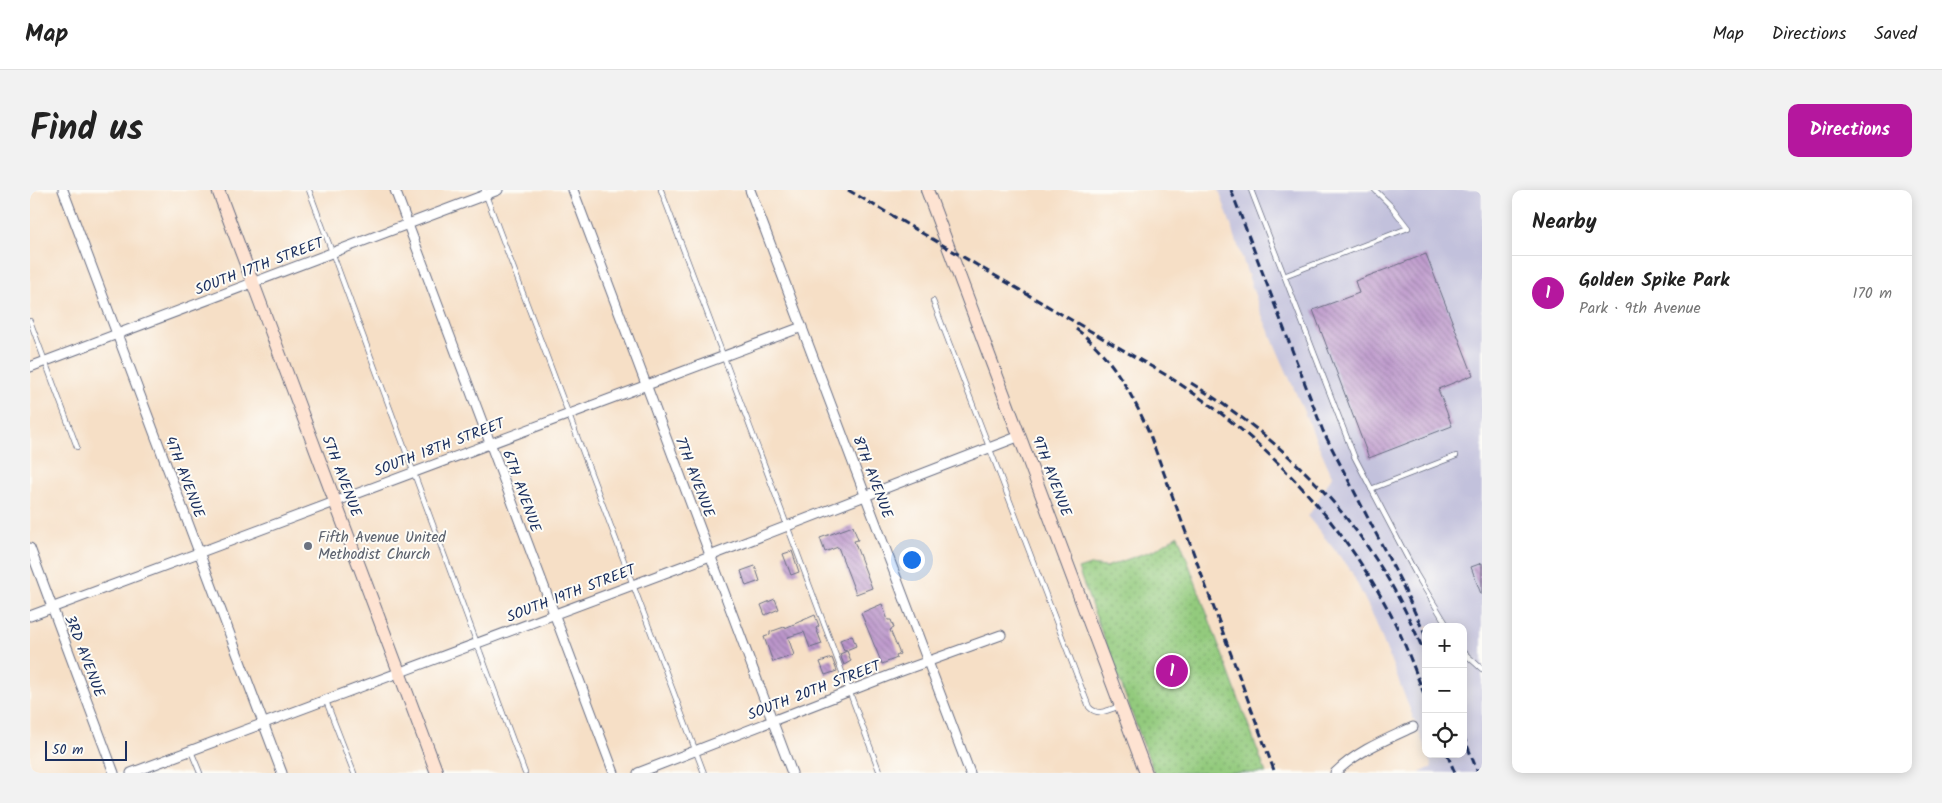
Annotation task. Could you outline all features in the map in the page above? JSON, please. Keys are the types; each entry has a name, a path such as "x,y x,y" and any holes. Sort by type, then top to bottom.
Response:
{"street":[{"name":"4TH AVENUE","path":"63,190 282,773"},
{"name":"5TH AVENUE","path":"218,190 437,773"},
{"name":"6TH AVENUE","path":"395,190 614,773"},
{"name":"SOUTH 17TH STREET","path":"30,367 408,224 485,192 498,190"},
{"name":"7TH AVENUE","path":"573,190 792,773"},
{"name":"8TH AVENUE","path":"750,190 970,773"},
{"name":"9TH AVENUE","path":"927,190 1146,773"},
{"name":"SOUTH 18TH STREET","path":"30,616 490,442 802,327"},
{"name":"SOUTH 19TH STREET","path":"130,773 710,556 1020,436"},
{"name":"3RD AVENUE","path":"30,548 114,773"},
{"name":"SOUTH 20TH STREET","path":"638,773 849,691 1001,635"},
{"path":"1335,773 1345,762 1368,748 1413,727"}],"lane":[{"path":"309,190 525,773"},
{"path":"661,190 880,773"},
{"path":"1251,190 1354,456 1416,574 1446,623"},
{"path":"1284,276 1408,228 1391,206 1375,190"},
{"path":"485,192 704,773"},
{"path":"933,300 1088,707 1093,712 1100,713 1121,706"},
{"path":"30,321 77,447"},
{"path":"1371,489 1456,456"},
{"path":"1467,656 1482,669"},
{"path":"326,701 354,773"},
{"path":"191,750 200,773"}],"shaded area":[{"path":"1219,190 1482,190 1482,773 1419,773 1432,767 1429,758 1467,758 1467,623 1422,623 1422,740 1374,618 1350,569 1308,517 1332,476 1261,313"}],"green space":[{"path":"1178,535 1266,773 1154,773 1078,569 1090,565 1106,567 1156,549"}],"building":[{"path":"1426,254 1473,375 1438,389 1452,426 1369,458 1313,310 1359,293 1355,281"},
{"path":"853,526 858,540 854,541 872,588 856,594 838,547 825,552 820,538"},
{"path":"792,551 799,572 791,575 783,554"},
{"path":"1482,563 1482,594 1481,594 1471,567"},
{"path":"755,566 760,581 746,586 741,571"},
{"path":"775,599 779,609 765,615 761,605"},
{"path":"882,604 888,620 891,620 894,628 890,630 900,654 896,656 897,658 882,664 861,613"},
{"path":"815,615 819,626 816,628 822,644 810,648 804,632 788,637 794,655 773,662 764,637 770,635 770,632 785,628"},
{"path":"852,635 856,646 844,651 840,640"},
{"path":"847,651 851,661 844,665 840,654"},
{"path":"832,658 837,671 825,675 820,662"}],"railway":[{"path":"848,190 1166,375 1201,398 1234,424 1295,480 1347,544 1370,578 1391,615 1422,688"},
{"path":"1231,190 1323,431 1401,582 1422,628"},
{"path":"1076,329 1109,362 1127,388 1148,430 1275,773"},
{"path":"1191,383 1231,410 1267,438 1301,468 1331,500 1359,535 1384,572 1422,648"},
{"path":"1467,745 1478,773"},
{"path":"1449,758 1455,773"}],"place":[{"name":"Fifth Avenue United Methodist Church","path":"308,546"},
{"name":"Golden Spike Park","path":"1172,671"}]}
